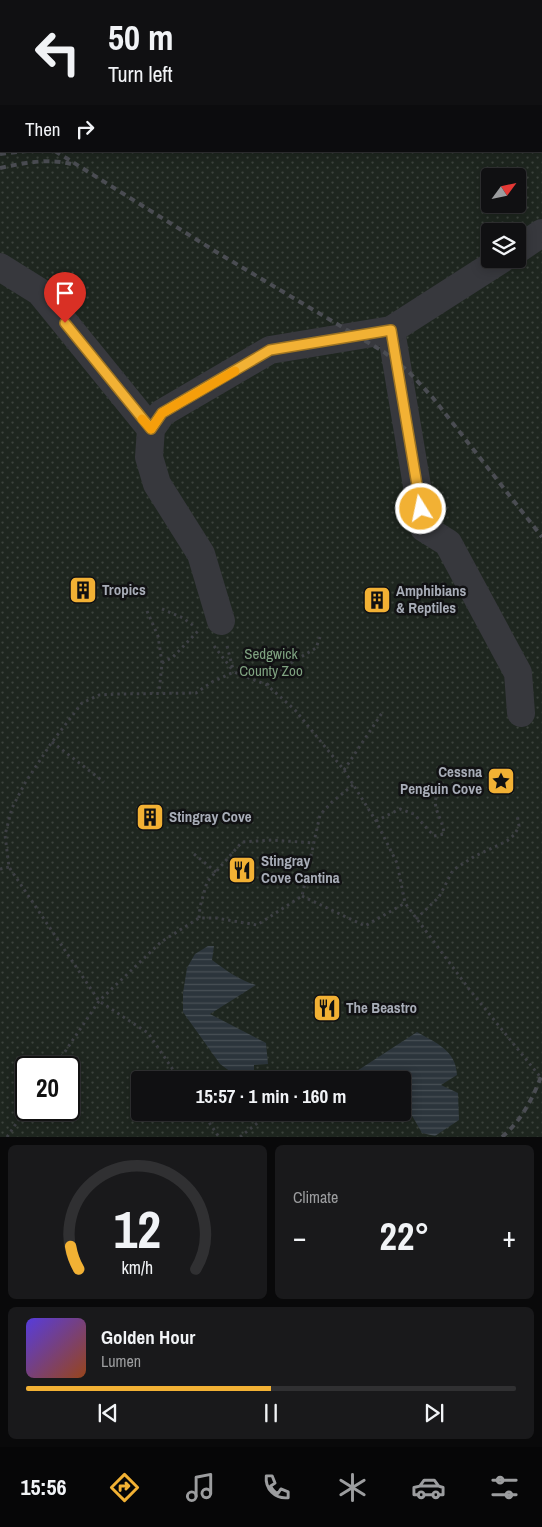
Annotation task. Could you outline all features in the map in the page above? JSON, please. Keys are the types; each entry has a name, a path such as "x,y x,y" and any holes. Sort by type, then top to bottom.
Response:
{"lane":[{"path":"526,244 542,233"},
{"path":"0,267 40,292 151,429"},
{"path":"210,626 201,554 157,484 149,457 151,429 162,413 270,350 391,330 488,268"},
{"path":"391,330 424,528 448,542 518,673 521,713"}],"path":[{"path":"147,611 158,636 162,663 159,693"},
{"path":"162,663 173,657 210,626"},
{"path":"267,685 284,667 316,648 320,637"},
{"path":"174,1071 148,1033 99,1002 9,867 5,835 12,808 26,783 52,742 82,703 99,695 196,693 212,682 234,672 267,685 295,710 344,770 376,821 397,863 405,903 469,989 542,1079"},
{"path":"344,770 382,713"},
{"path":"52,742 104,782"},
{"path":"62,1056 99,1002 161,942 198,918 216,918 257,925 302,896 320,815 353,785"},
{"path":"376,821 400,809 414,814 434,836 444,834 444,825 436,811 435,798 440,791 450,790"},
{"path":"416,919 439,897 453,870 475,856 507,841 515,834 519,826 517,814"},
{"path":"198,918 207,882 242,842 272,840 314,842"},
{"path":"194,854 216,872"},
{"path":"0,869 9,867"},
{"path":"302,896 365,926 405,903"},
{"path":"7,1137 18,1121"},
{"path":"208,1121 219,1137"},
{"path":"240,1137 259,1121"}],"green space":[{"name":"Sedgwick County Zoo","path":"0,152 542,152 542,1137 0,1137"}],"shaded area":[{"path":"208,946 214,946 212,960 239,978 256,985 210,1014 266,1043 268,1064 254,1065 254,1071 230,1071 220,1064 183,1012 183,993 187,968 195,954"},
{"path":"417,1032 444,1048 453,1059 457,1075 441,1085 458,1093 459,1120 435,1136 422,1133 411,1114 411,1071 357,1071"}],"railway":[{"path":"0,154 18,152"},
{"path":"57,152 218,253 384,352 408,371 433,398 542,537"},
{"path":"0,168 44,161 71,164"},
{"path":"502,1137 526,1108 542,1074"}],"slow traffic":[{"path":"142,419 151,429 162,413 235,371"}],"place":[{"name":"Tropics","path":"83,590"},
{"name":"Amphibians & Reptiles","path":"377,600"},
{"name":"Cessna Penguin Cove","path":"501,781"},
{"name":"Stingray Cove","path":"150,817"},
{"name":"Stingray Cove Cantina","path":"242,870"},
{"name":"The Beastro","path":"327,1008"}],"route":[{"path":"65,323 151,429 162,413 270,350 391,330 421,509"}]}
